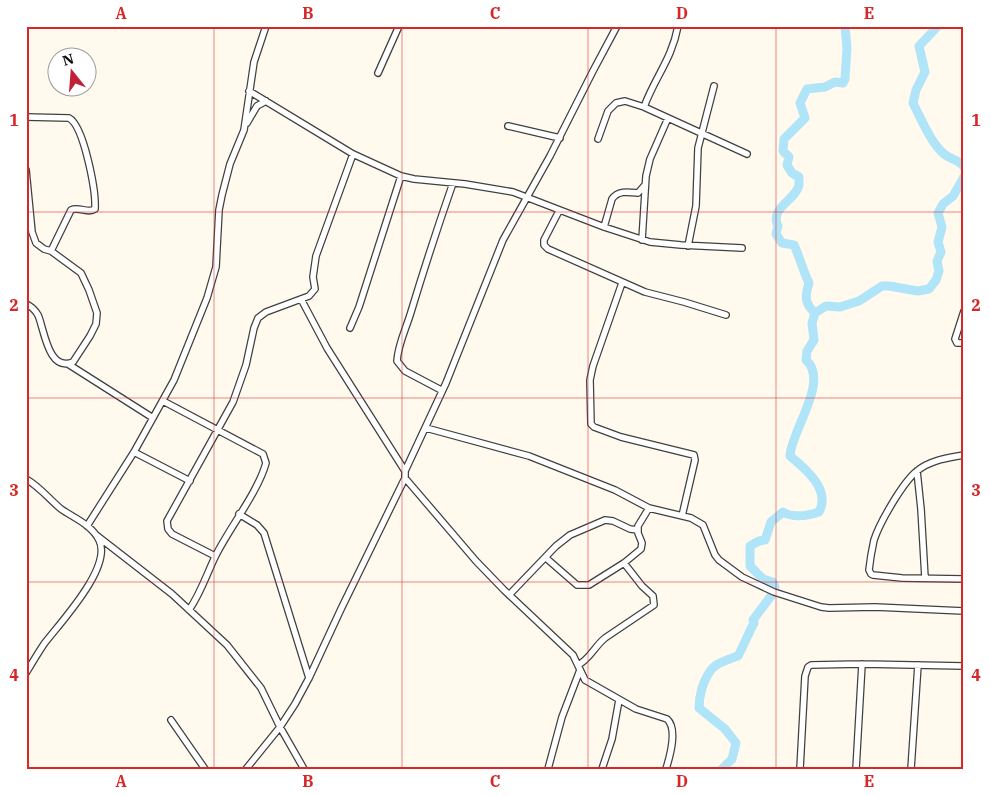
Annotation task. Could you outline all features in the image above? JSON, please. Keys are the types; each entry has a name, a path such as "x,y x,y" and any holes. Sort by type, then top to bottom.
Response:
{"street":[{"path":"244,130 254,62 266,26"},
{"path":"378,74 399,26"},
{"path":"246,769 280,727 309,678 405,478 405,470 426,428 441,390 446,383 498,252 560,138 617,26"},
{"path":"644,107 651,89 666,64 675,41 678,26"},
{"path":"688,246 696,206 698,148 714,86"},
{"path":"249,91 353,154 401,176 513,192 604,228 642,240 688,246 742,248"},
{"path":"87,526 134,452 163,401 190,342 216,267 219,210 230,164 244,130 257,106 266,100"},
{"path":"598,139 604,119 612,106 624,101 644,107 748,154"},
{"path":"26,117 68,118 72,120 82,139 91,172 95,209 91,211 75,208 71,210 51,251"},
{"path":"642,240 645,184 650,158 668,118"},
{"path":"508,126 560,138"},
{"path":"215,556 190,545 172,534 168,529 167,521 233,402 246,365 258,318 266,312 301,300 313,293 315,289 313,277 314,264 353,154"},
{"path":"26,170 36,243 44,249 51,251 81,273 89,290 96,313 96,324 87,342 73,362 68,364"},
{"path":"350,328 359,307 401,176"},
{"path":"441,390 405,371 396,361 397,352 453,183"},
{"path":"604,228 612,199 615,195 638,192 642,190 645,184"},
{"path":"558,210 544,240 546,248 645,292 726,315"},
{"path":"622,283 593,366 590,380 591,424 594,427 621,437 694,455 695,460 682,516"},
{"path":"301,300 327,348 405,470"},
{"path":"26,304 38,314 48,349 58,360 68,364 153,418"},
{"path":"964,311 955,339 957,343 964,343"},
{"path":"163,401 263,454 265,458 265,468 215,556 198,596 189,610"},
{"path":"426,428 529,456 616,490 650,508 691,518 703,525 715,555 725,566 742,577 791,598 821,607 838,609 875,607 964,611"},
{"path":"134,452 190,481"},
{"path":"964,455 937,460 917,471 903,488 891,505 875,539 870,573 873,575 902,578 964,579"},
{"path":"917,471 922,509 925,578"},
{"path":"405,478 450,533 509,595 573,655 582,675 590,683 644,713 667,719 670,722 672,726 672,743 666,769"},
{"path":"26,479 172,594 227,645 261,688 280,727 304,769"},
{"path":"546,558 577,585 589,585 624,564 642,546 642,539 638,530 639,522 650,508"},
{"path":"239,514 258,525 264,533 309,678"},
{"path":"509,595 556,546 570,535 609,520 630,529 638,530"},
{"path":"26,673 44,644 68,616 91,579 101,552 101,546 96,535"},
{"path":"548,769 562,717 579,667 588,659 604,638 654,604 653,596 624,564"},
{"path":"800,769 805,676 808,667 816,663 964,666"},
{"path":"856,769 862,664"},
{"path":"911,769 918,665"},
{"path":"602,769 612,739 619,700"},
{"path":"171,720 205,769"}],"waterway":[{"path":"815,313 807,303 806,296 809,283 794,245 782,243 776,234 778,226 777,214 799,185 799,177 792,173 787,165 789,157 783,151 784,139 805,118 800,103 807,89 825,87 835,82 843,83 845,79 847,48 845,26"},
{"path":"938,26 919,46 925,72 916,90 913,103 935,144 947,156 960,162 964,167"},
{"path":"722,769 732,759 736,743 725,729 699,708 699,700 708,674 714,666 738,656 754,623 753,620 774,592 773,582 763,579 750,566 750,546 765,540 771,522 783,512 796,516 810,515 819,512 822,504 822,496 815,481 790,456 796,433 812,393 814,380 812,369 806,360 807,351 814,340 812,323 815,313 826,306 840,307 859,301 882,286 918,291 929,289 936,280 939,271 937,261 941,252 938,242 942,227 938,213 943,204 953,196 964,177"}]}
